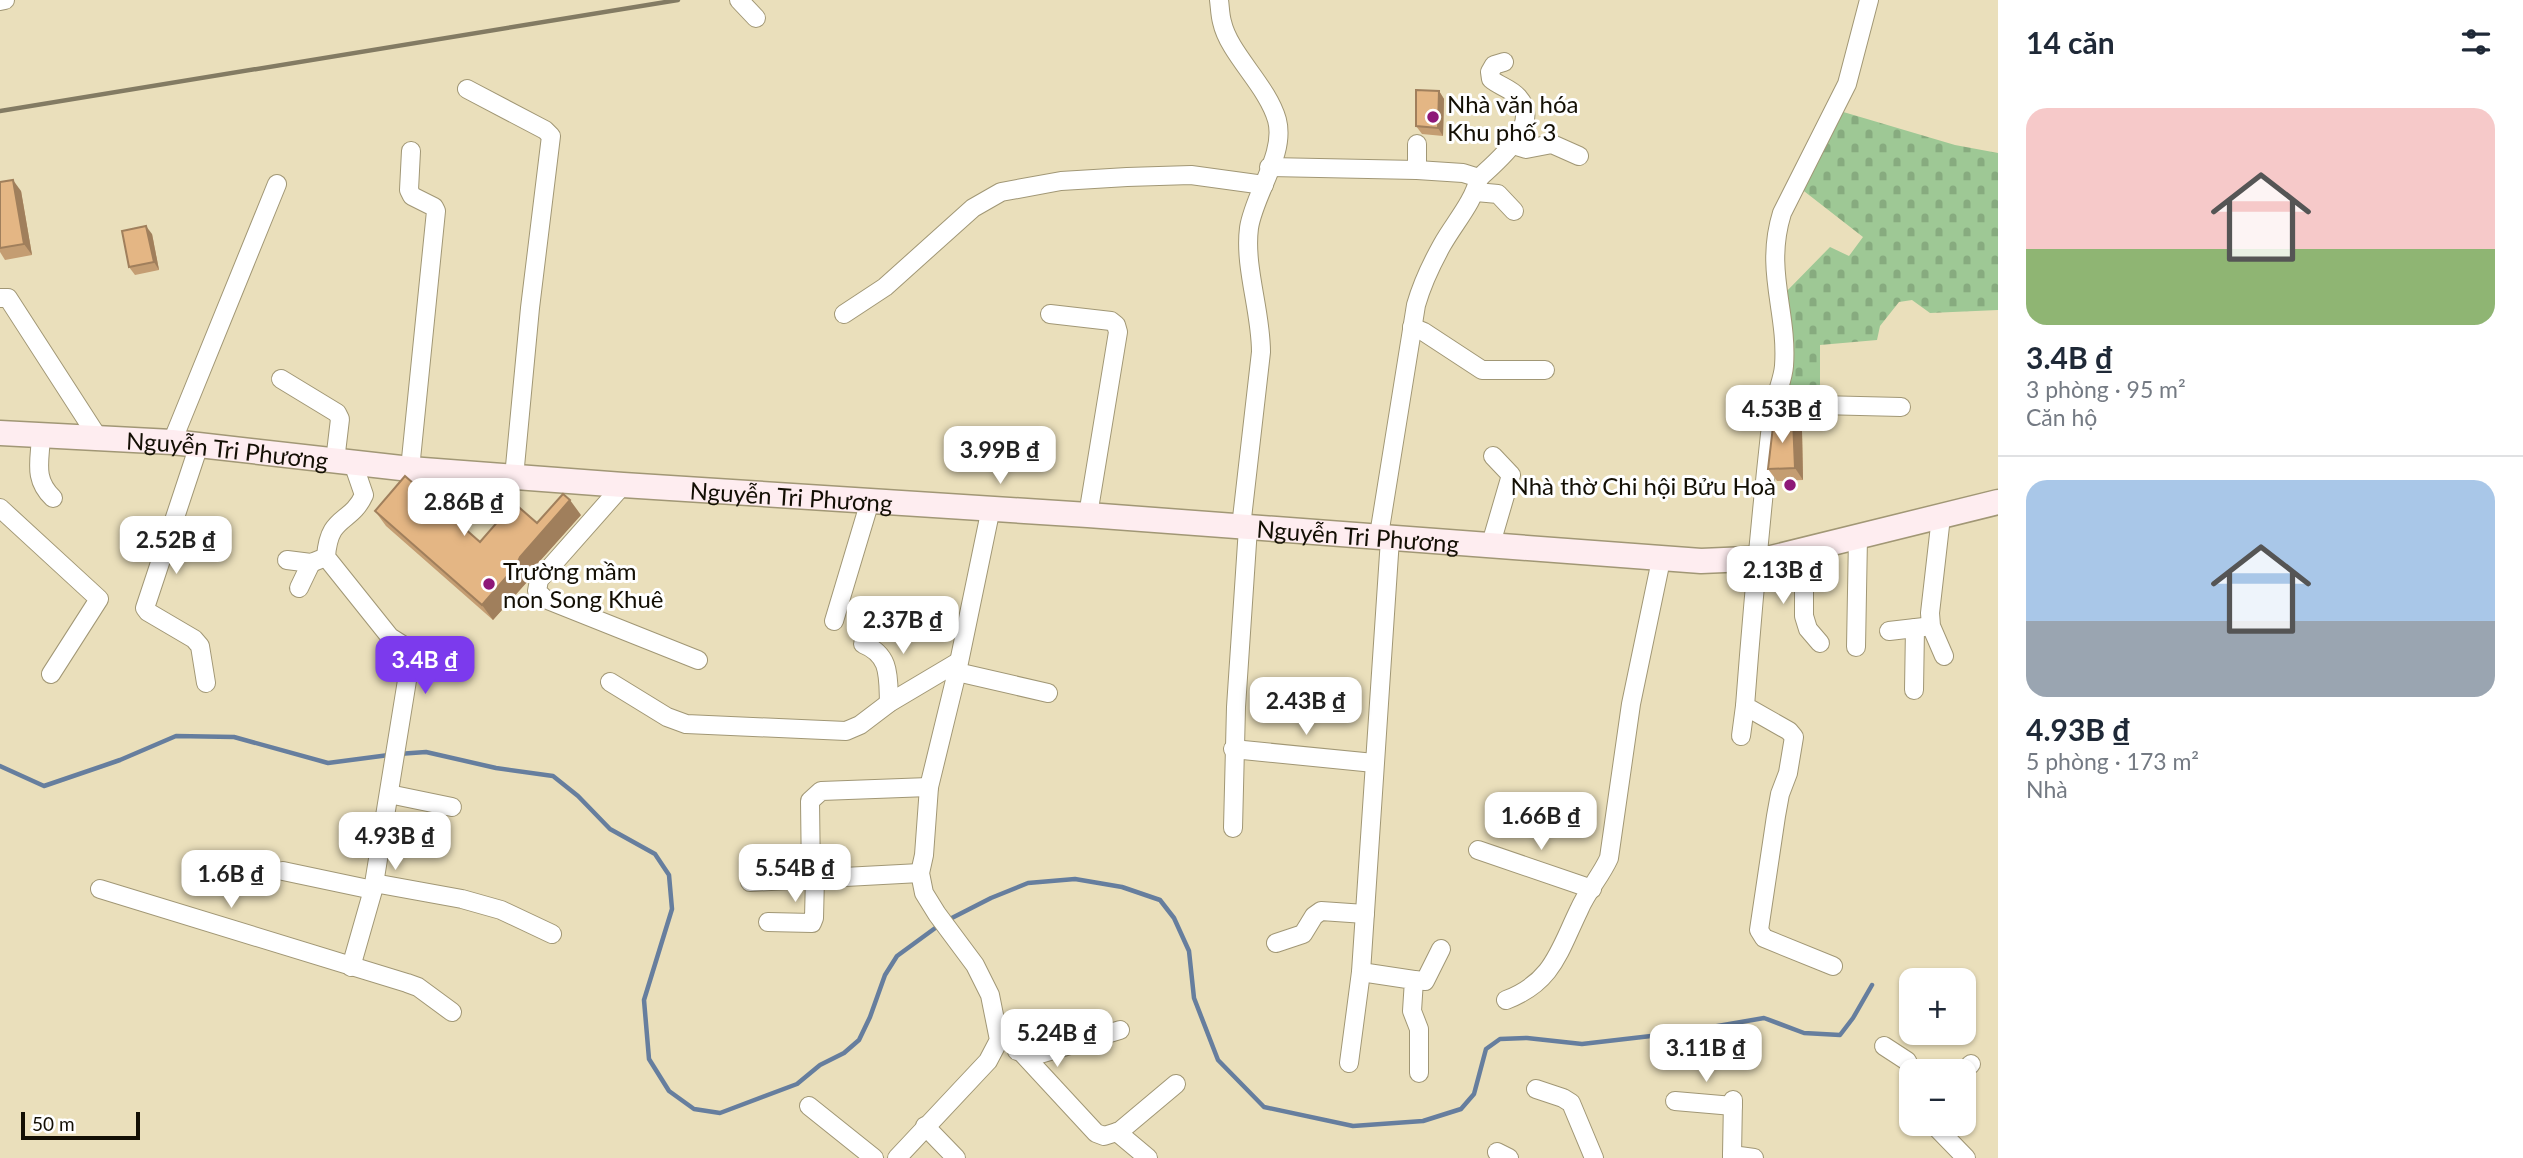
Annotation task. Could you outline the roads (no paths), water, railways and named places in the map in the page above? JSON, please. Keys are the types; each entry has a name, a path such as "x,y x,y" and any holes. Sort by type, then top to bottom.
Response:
{"main road":[{"name":"Nguyễn Tri Phương","path":"0,433 172,442 410,469 514,477 991,508 1701,561 1756,560 1998,502"}],"street":[{"path":"738,0 756,18"},
{"path":"1219,0 1222,23 1261,87 1277,121 1278,144 1256,203 1248,245 1261,328 1261,352 1244,527 1233,749 1233,828"},
{"path":"1741,736 1756,560 1774,404 1784,370 1785,345 1775,284 1774,246 1782,213 1847,84 1869,0"},
{"path":"1349,1063 1361,972 1365,914 1384,537 1412,327 1420,290 1442,246 1478,185 1513,145 1522,128 1525,115 1520,99 1510,89 1491,79 1490,72 1494,65 1504,62"},
{"path":"467,89 545,130 551,136 530,308 514,477"},
{"path":"1417,144 1417,170"},
{"path":"1513,145 1526,149 1552,144 1578,156"},
{"path":"410,469 436,211 434,207 412,196 409,190 411,150"},
{"path":"844,314 885,287 973,208 1001,192 1060,181 1417,170 1463,173 1478,185 1498,194 1514,211"},
{"path":"172,442 277,184"},
{"path":"0,298 8,298 99,439"},
{"path":"1050,314 1111,321 1118,332 1088,515"},
{"path":"1412,327 1482,370 1545,370"},
{"path":"281,379 337,413 340,419 344,462 364,495 331,531 318,560 299,588"},
{"path":"1774,404 1901,407"},
{"path":"41,436 40,480 53,498"},
{"path":"199,445 145,608 194,639 200,646 205,683"},
{"path":"1490,547 1511,475 1493,456"},
{"path":"623,485 539,580 537,591 545,599 698,660"},
{"path":"835,621 870,501"},
{"path":"0,508 99,599 51,674"},
{"path":"897,1158 988,1061 999,1040 990,995 975,965 924,893 920,873 924,855 929,787 958,667 991,508"},
{"path":"1914,690 1923,627 1930,613 1941,516"},
{"path":"1856,647 1858,537"},
{"path":"1804,550 1804,616 1808,629 1820,643"},
{"path":"1506,1000 1526,993 1547,974 1580,907 1609,858 1631,704 1661,559"},
{"path":"287,560 318,560 390,637 409,649 410,662 401,724 373,887 351,967"},
{"path":"1889,631 1923,627"},
{"path":"1923,627 1944,656"},
{"path":"863,644 876,649 882,656 887,674 889,703"},
{"path":"610,682 667,717 686,724 846,731 860,725 889,703 958,667 1048,693"},
{"path":"1745,706 1794,737 1788,773 1776,816 1759,930 1764,938 1833,966"},
{"path":"1233,749 1374,763"},
{"path":"768,922 812,923 814,918 810,801 815,794 821,791 929,787"},
{"path":"389,794 452,807"},
{"path":"1478,849 1592,889"},
{"path":"283,871 462,899 500,910 552,934"},
{"path":"750,882 920,873"},
{"path":"100,889 418,987 452,1012"},
{"path":"1276,943 1303,934 1314,916 1321,911 1365,914"},
{"path":"1361,972 1425,981 1441,949"},
{"path":"1413,980 1412,1011 1419,1029 1419,1073"},
{"path":"1021,1053 1037,1055 1120,1030"},
{"path":"999,1040 1021,1053 1096,1133 1104,1136 1117,1132 1176,1084"},
{"path":"1884,1046 1904,1059"},
{"path":"1536,1089 1571,1103 1594,1158"},
{"path":"1675,1101 1733,1103 1732,1156 1754,1158"},
{"path":"808,1106 874,1158"},
{"path":"925,1126 956,1158"},
{"path":"1117,1132 1148,1158"},
{"path":"1945,1136 1966,1158"}],"waterway":[{"path":"0,766 44,786 120,760 176,736 234,737 328,763 389,755"},
{"path":"398,754 426,752 496,768 553,776 578,796 610,829 655,854 669,875 672,909 644,1000 649,1059 669,1091 694,1109 720,1113 797,1084 820,1065 844,1053 859,1040 885,975 897,956 938,926"},
{"path":"946,921 1028,883 1075,879 1122,887 1160,900 1174,918 1189,951 1194,998 1218,1060 1264,1107 1353,1126 1423,1121 1461,1109 1474,1094 1486,1049 1500,1039 1527,1038 1582,1044 1677,1033 1764,1018 1804,1033 1840,1035 1872,985"}],"railway":[{"path":"0,111 678,0"}],"place":[{"name":"Nhà văn hóa Khu phố 3","path":"1433,117"},
{"name":"Nhà thờ Chi hội Bửu Hoà","path":"1790,485"},
{"name":"Trường mầm non Song Khuê","path":"489,584"}]}
